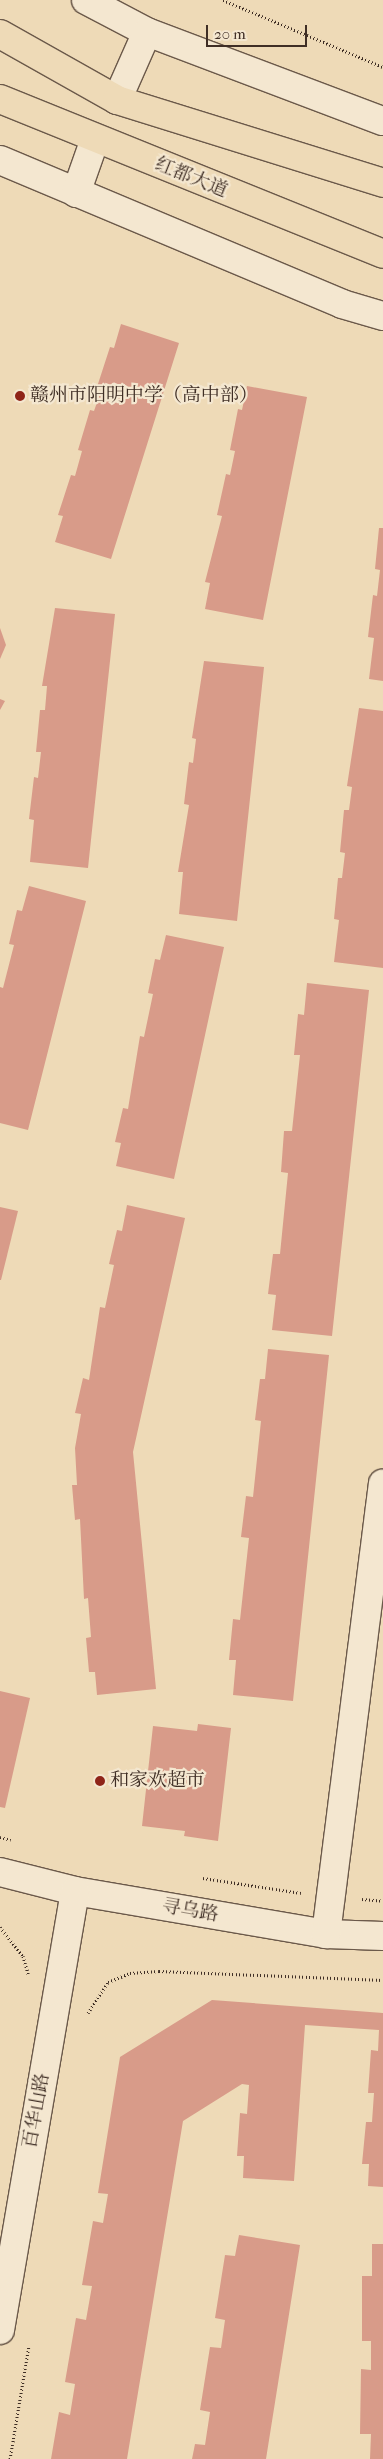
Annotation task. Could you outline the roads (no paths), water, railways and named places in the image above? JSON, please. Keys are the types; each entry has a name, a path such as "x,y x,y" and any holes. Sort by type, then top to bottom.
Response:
{"main road":[{"path":"0,34 117,100 383,183"},
{"name":"红都大道","path":"0,98 95,139 383,254"}],"street":[{"path":"86,0 147,32 383,121"},
{"path":"117,100 147,32"},
{"path":"76,193 95,139"},
{"path":"0,160 342,304 383,316"},
{"path":"326,1934 383,1484"},
{"name":"寻乌路","path":"0,1872 75,1892 326,1934 383,1936"},
{"name":"百华山路","path":"0,2330 75,1892"}],"place":[{"name":"赣州市阳明中学（高中部）","path":"20,396"},
{"name":"和家欢超市","path":"100,1781"}]}
